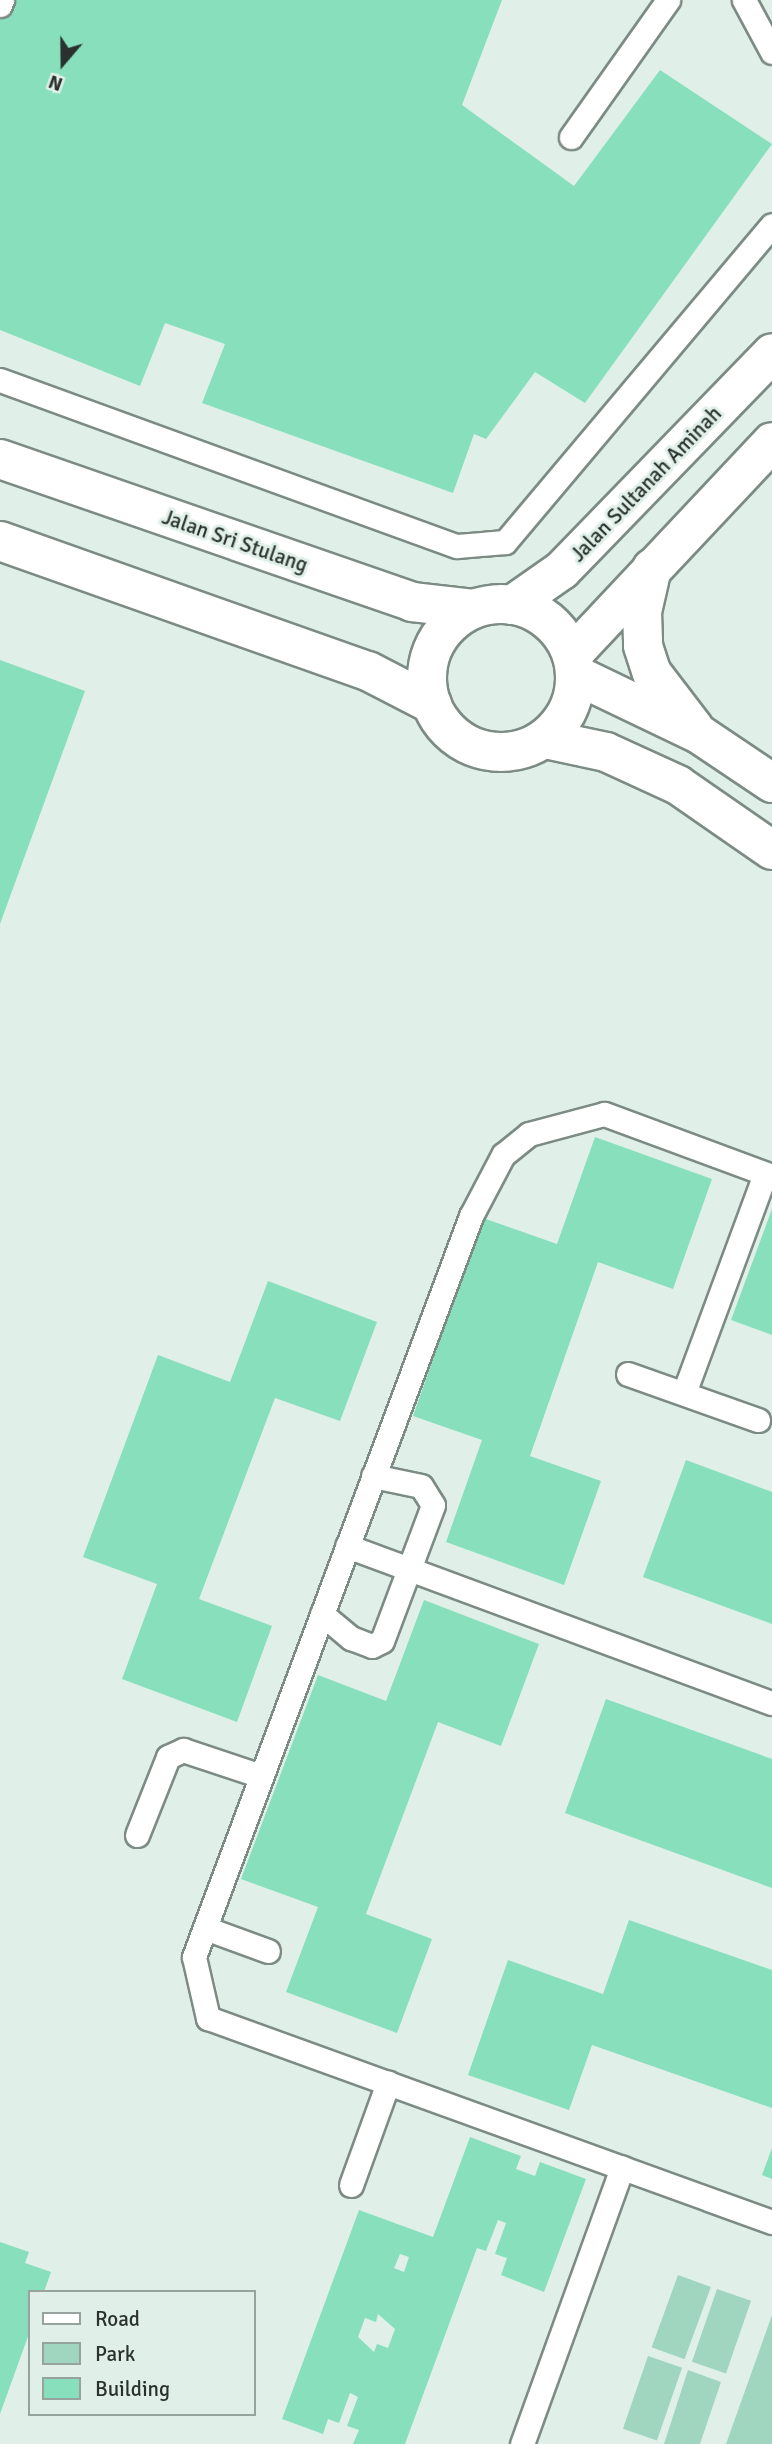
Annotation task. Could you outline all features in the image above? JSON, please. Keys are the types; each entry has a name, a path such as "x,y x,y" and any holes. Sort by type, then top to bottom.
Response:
{"street":[{"name":"Jalan Sultanah Aminah","path":"512,605 562,570 772,353"},
{"path":"0,541 368,671 432,704 449,731 476,748 512,752 545,739 569,711 574,665 652,569 772,442"},
{"name":"Jalan Sri Stulang","path":"0,459 412,602 474,609"},
{"path":"652,569 642,612 643,646 652,673 699,734"},
{"path":"432,704 433,648 457,618 474,609 512,605 549,621 574,665 699,734 772,783"},
{"path":"545,739 606,752 678,785 772,850"}],"lane":[{"path":"571,137 668,0"},
{"path":"744,0 772,52"},
{"path":"0,380 457,546 505,541 772,225"},
{"path":"684,1393 769,1175 604,1114 529,1134 503,1155 471,1216 194,1957 208,2018 772,2222"},
{"path":"628,1374 758,1420"},
{"path":"322,1614 351,1638 372,1646 382,1641 433,1505 421,1486 373,1476"},
{"path":"347,1546 772,1703"},
{"path":"137,1835 168,1757 183,1750 261,1776"},
{"path":"205,1928 268,1951"},
{"path":"352,2185 388,2084"},
{"path":"522,2444 622,2168"}],"green space":[{"path":"678,2275 711,2287 685,2359 652,2347"},
{"path":"717,2289 751,2301 726,2374 692,2362"},
{"path":"772,2315 772,2444 726,2444"},
{"path":"648,2356 682,2368 657,2441 623,2429"},
{"path":"688,2370 721,2382 700,2444 664,2444"}],"building":[{"path":"7,0 502,0 462,105 574,186 660,70 772,144 585,403 535,372 486,439 474,434 453,493 202,403 225,344 165,323 140,386 0,330 0,20"},
{"path":"0,660 85,691 0,924"},
{"path":"595,1137 712,1179 673,1289 598,1262 530,1456 601,1481 564,1585 446,1542 482,1440 413,1416 483,1218 557,1244"},
{"path":"772,1209 772,1335 731,1320"},
{"path":"268,1281 377,1322 340,1421 275,1398 199,1599 272,1626 237,1722 122,1679 157,1584 83,1557 158,1355 230,1382"},
{"path":"686,1460 772,1492 772,1624 643,1577"},
{"path":"424,1600 539,1644 501,1746 438,1722 366,1914 432,1939 397,2033 286,1992 318,1907 241,1879 318,1675 386,1701"},
{"path":"606,1699 772,1759 772,1888 565,1813"},
{"path":"629,1920 772,1970 772,2108 592,2045 569,2110 468,2075 508,1960 603,1994"},
{"path":"470,2137 521,2156 516,2169 535,2176 540,2162 586,2179 544,2292 501,2275 507,2258 495,2254 506,2223 498,2220 486,2251 477,2248 405,2444 353,2444 359,2430 347,2426 358,2397 350,2393 339,2423 328,2419 323,2434 282,2419 359,2210 433,2237","holes":["400,2254 409,2257 404,2272 394,2268","378,2314 395,2329 388,2348 377,2344 374,2352 358,2337 365,2318 376,2322"]},
{"path":"772,2148 772,2179 762,2175"},
{"path":"0,2242 29,2252 25,2263 51,2272 45,2290 28,2290 28,2337 0,2414"}]}
